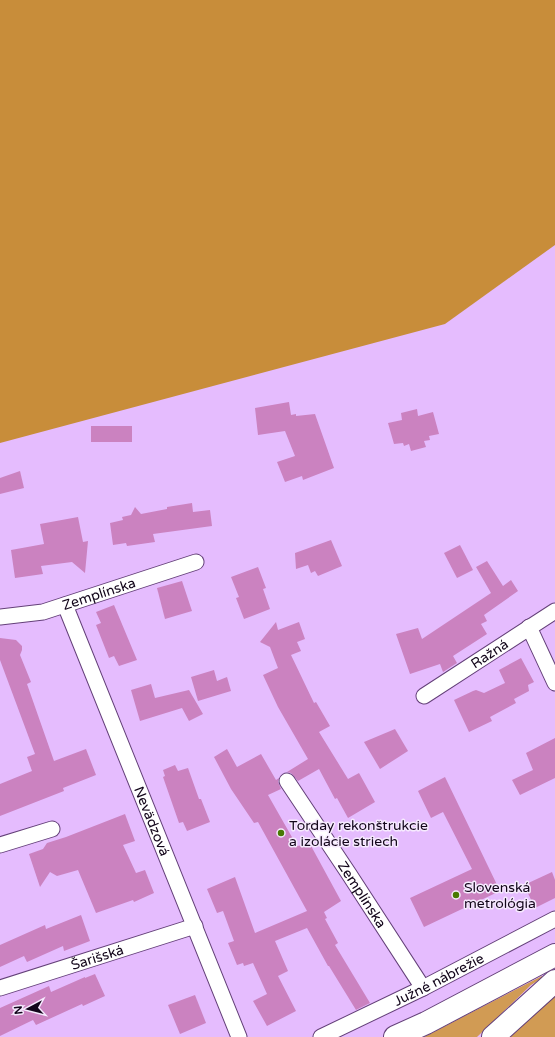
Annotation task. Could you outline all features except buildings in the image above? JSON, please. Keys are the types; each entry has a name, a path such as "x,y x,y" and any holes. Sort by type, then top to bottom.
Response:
{"main road":[{"path":"395,1037 426,1023 555,955"},
{"path":"493,1037 555,982"}],"street":[{"name":"Zemplínska","path":"0,617 43,612 196,562"},
{"name":"Nevädzová","path":"65,605 239,1037"},
{"name":"Ražná","path":"424,696 555,611"},
{"path":"529,628 555,683"},
{"name":"Zemplínska","path":"287,782 423,988"},
{"path":"0,845 52,829"},
{"name":"Južné nábrežie","path":"321,1037 423,988 555,919"},
{"name":"Šarišská","path":"0,988 195,926"}],"shaded area":[{"path":"0,0 555,0 555,245 445,324 0,443"},
{"path":"542,976 542,978 531,985 477,1037 424,1037"},
{"path":"555,991 555,1037 504,1037"}],"place":[{"name":"Torday rekonštrukcie a izolácie striech","path":"281,833"},
{"name":"Slovenská metrológia","path":"456,895"}]}
